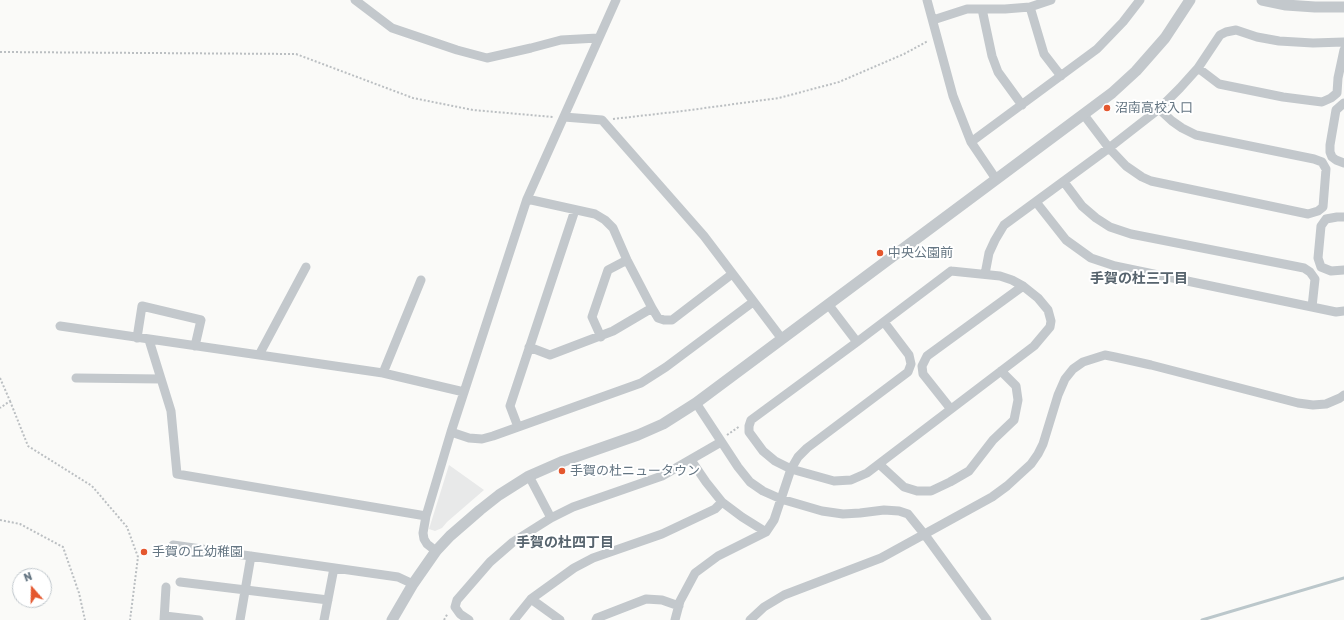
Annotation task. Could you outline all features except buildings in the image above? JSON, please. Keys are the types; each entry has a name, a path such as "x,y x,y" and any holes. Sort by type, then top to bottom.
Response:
{"street":[{"path":"355,0 392,28 457,50 487,58 562,40 598,38"},
{"path":"436,551 427,544 424,538 423,532 426,516 451,432 527,199 544,158 616,0"},
{"path":"927,0 954,96 971,142 996,179"},
{"path":"933,20 968,9 1030,7 1051,0"},
{"path":"971,142 1097,49 1123,22 1140,0"},
{"path":"392,620 413,584 436,551 450,536 499,495 529,476 554,465 638,435 663,424 696,403 1112,93 1141,65 1165,38 1190,0"},
{"path":"1262,0 1286,5 1315,7 1344,6"},
{"path":"1030,7 1044,54 1061,76"},
{"path":"982,9 992,56 998,72 1022,105"},
{"path":"984,274 989,253 1004,225 1064,182 1159,109 1198,68 1220,35 1236,30 1257,37 1278,41 1313,43 1344,42"},
{"path":"1198,68 1219,84 1283,97 1322,102 1331,98 1337,93 1338,78 1344,50"},
{"path":"1344,103 1336,110 1330,145 1332,157 1344,163"},
{"path":"1084,115 1109,148 1126,166 1142,177 1152,181 1308,214 1318,211 1323,207 1326,170 1322,162 1314,159 1196,135 1172,121 1159,109"},
{"path":"564,117 602,120 704,236 782,339"},
{"path":"1064,182 1082,206 1110,227 1131,234 1304,268 1310,272 1315,279 1312,307"},
{"path":"527,199 595,214 614,228 628,260 658,318 672,320 732,274"},
{"path":"1036,202 1066,240 1092,258 1115,266 1336,312 1344,311"},
{"path":"518,427 510,406 576,210"},
{"path":"1344,217 1326,219 1321,226 1318,258 1321,267 1331,271 1344,270"},
{"path":"601,337 592,317 608,270 628,260"},
{"path":"259,355 306,267"},
{"path":"951,270 984,274 1012,280 1023,286 1038,298 1048,310 1051,322 1050,327 1034,346 950,408 867,473 851,480 834,482 791,469 775,461 763,451 749,432 749,426 752,420 951,270"},
{"path":"383,373 421,280"},
{"path":"950,408 922,374 922,366 926,356 1023,286"},
{"path":"451,432 469,438 482,439 494,436 641,383 666,367 753,302"},
{"path":"828,304 857,342"},
{"path":"137,338 142,306 201,320 195,346"},
{"path":"529,347 550,355 601,337 625,325 652,308"},
{"path":"675,620 687,586 695,573 718,556 766,532 774,520 791,469 798,457 806,448 908,372 911,364 909,354 884,322"},
{"path":"60,326 383,373 464,392"},
{"path":"149,340 171,411 177,474 426,516"},
{"path":"750,620 764,607 784,594 881,558 992,497 1007,486 1031,464 1043,444 1058,395 1065,379 1073,369 1083,362 1096,357 1105,355 1151,365 1298,403 1313,405 1326,404 1344,395"},
{"path":"879,464 904,487 917,490 931,491 969,471 993,440 1014,420 1018,400 1016,386 1002,371"},
{"path":"76,378 161,379"},
{"path":"696,403 738,467 750,482 763,491 822,511 843,514 884,510 899,511 908,514 925,535 986,620"},
{"path":"469,620 460,614 455,607 457,600 490,562 513,542 573,506 662,476 721,442"},
{"path":"691,460 722,502 766,532"},
{"path":"529,476 551,518"},
{"path":"514,620 531,599 574,568 587,561 662,534 715,509 722,502"},
{"path":"173,545 398,577 413,584"},
{"path":"240,620 251,556"},
{"path":"324,620 334,568"},
{"path":"180,582 328,600"},
{"path":"166,587 164,618 199,620"},
{"path":"596,620 597,618 646,598 662,600 679,606"},
{"path":"531,599 560,620"}],"path":[{"path":"602,120 779,98 839,82 904,54 938,36"},
{"path":"0,52 296,54 413,98 473,110 564,117"},
{"path":"0,378 28,446 92,486 127,527 138,556 130,620"},
{"path":"0,408 10,401"},
{"path":"721,442 725,437 742,425 749,426"},
{"path":"0,520 20,524 63,547 79,593 85,620"}],"shaded area":[{"path":"449,465 484,490 442,528 435,531 429,529"}],"waterway":[{"path":"1202,620 1344,578"}],"place":[{"name":"沼南高校入口","path":"1107,108"},
{"name":"中央公園前","path":"880,253"},
{"name":"手賀の杜ニュータウン","path":"562,471"},
{"name":"手賀の丘幼稚園","path":"144,552"}],"district":[{"name":"手賀の杜三丁目","path":"1139,279"},
{"name":"手賀の杜四丁目","path":"565,543"}]}
